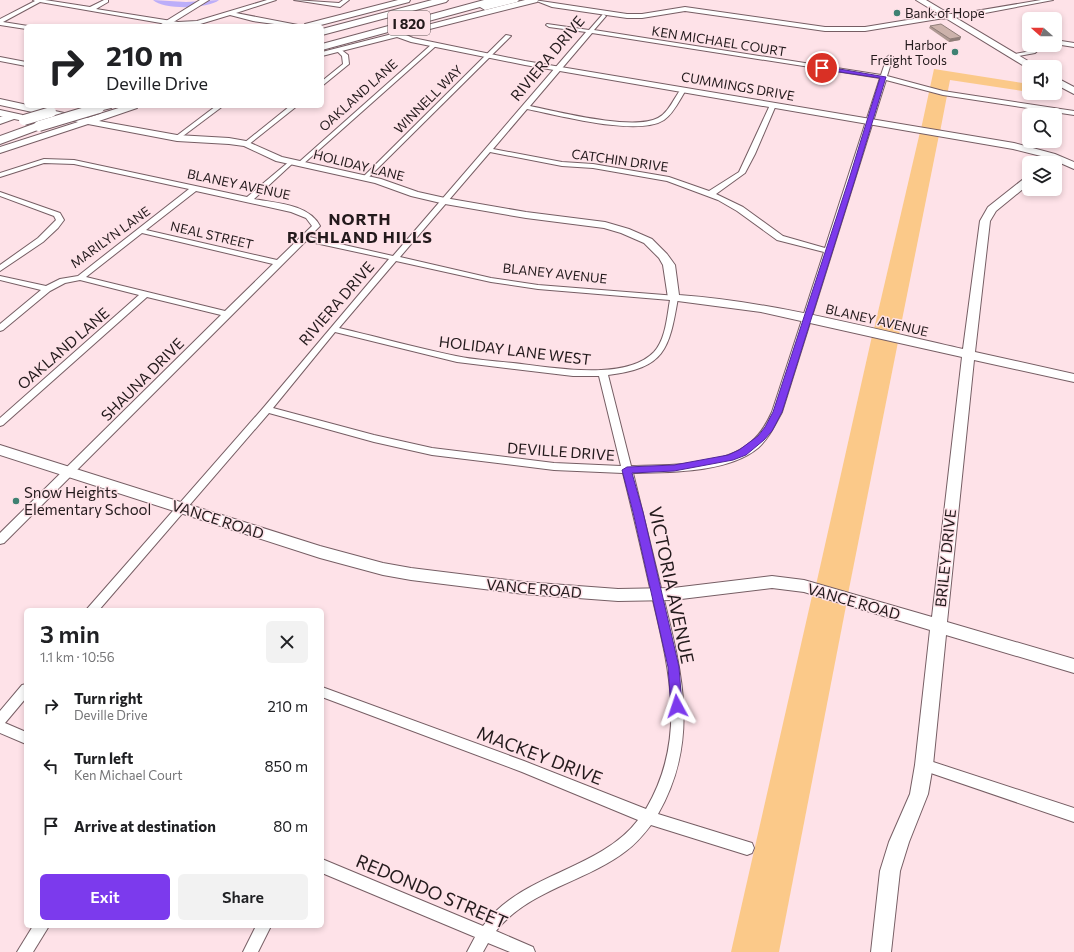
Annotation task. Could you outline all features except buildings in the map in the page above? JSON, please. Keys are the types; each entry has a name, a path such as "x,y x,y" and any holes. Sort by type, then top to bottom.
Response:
{"highway":[{"path":"337,18 421,0"},
{"path":"324,27 421,0"},
{"name":"I 820","path":"324,31 443,0"},
{"path":"324,36 463,0"},
{"path":"324,40 475,0"},
{"name":"I 820","path":"324,46 495,0"},
{"path":"359,37 374,35 514,0"},
{"path":"2,116 38,108"},
{"path":"0,128 34,126 66,108"},
{"path":"0,140 77,108"},
{"path":"0,132 105,110"}],"main road":[{"path":"920,0 1022,60"},
{"path":"1062,84 1074,91"}],"street":[{"path":"0,22 39,0 165,24 178,24 197,23 273,0"},
{"path":"165,24 205,0"},
{"path":"297,0 340,5 346,0"},
{"path":"315,24 406,0"},
{"path":"324,54 396,34 536,0 552,5 627,16 642,16 685,9 839,30 865,29 946,16 964,15 1050,0"},
{"path":"946,16 951,13 1032,0"},
{"path":"91,9 106,1"},
{"path":"230,13 253,19 287,24"},
{"name":"RIVIERA DRIVE","path":"96,608 180,507 267,409 333,329 591,32 603,16"},
{"path":"0,22 24,27"},
{"name":"KEN MICHAEL COURT","path":"549,25 883,77 943,93 1074,113"},
{"name":"CUMMINGS DRIVE","path":"396,34 404,38 434,45 559,69 1014,146 1047,154 1074,166"},
{"name":"WINNELL WAY","path":"365,178 508,36"},
{"path":"1062,43 1074,45"},
{"name":"OAKLAND LANE","path":"248,200 295,163 434,45"},
{"path":"324,82 346,64 345,55 339,50"},
{"path":"1014,55 1032,52"},
{"name":"DEVILLE DRIVE","path":"267,409 409,447 440,453 549,467 627,470 674,468 730,458 743,453 754,446 769,429 777,412 890,57"},
{"path":"0,59 24,64"},
{"path":"526,107 623,124 638,125 655,122 662,118 682,90"},
{"name":"HOLIDAY LANE","path":"0,102 24,108"},
{"path":"2,116 17,106 24,104"},
{"path":"710,194 742,173 752,154 773,105"},
{"name":"HOLIDAY LANE","path":"26,108 120,128 177,138 229,141 246,144 260,149 275,158 365,178 445,201 526,215 605,225 625,231 648,241 663,256 669,265 674,298"},
{"path":"66,108 96,114 105,110 127,108"},
{"path":"177,138 217,108"},
{"path":"246,144 291,108"},
{"path":"120,128 116,118 123,109"},
{"path":"0,150 34,126 86,121 105,110"},
{"path":"2,116 49,123 51,125 51,127 34,126"},
{"name":"CATCHIN DRIVE","path":"489,150 562,164 593,166 669,178 721,198 740,209 780,238 829,250"},
{"name":"BLANEY AVENUE","path":"0,175 44,161 71,162 303,212 314,221 316,226 304,238"},
{"name":"BRILEY DRIVE","path":"880,952 890,871 899,842 919,794 924,765 938,625 980,254 988,214 1009,193 1022,184"},
{"name":"MARILYN LANE","path":"0,328 47,289 63,281 80,278 194,189"},
{"path":"0,194 57,215 60,220 49,233 0,269"},
{"name":"NEAL STREET","path":"141,231 278,263"},
{"name":"BLANEY AVENUE","path":"304,238 476,277 538,287 738,304 1074,378"},
{"name":"SHAUNA DRIVE","path":"0,540 304,238"},
{"path":"0,278 47,289"},
{"path":"80,278 227,314"},
{"name":"OAKLAND LANE","path":"0,423 146,294"},
{"name":"HOLIDAY LANE WEST","path":"333,329 431,354 463,360 573,373 603,373 618,371 641,364 656,355 661,350 668,333 674,298"},
{"name":"VICTORIA AVENUE","path":"474,952 485,934 506,910 614,852 641,829 657,804 671,766 675,749 678,719 673,667 657,594 603,373"},
{"name":"VANCE ROAD","path":"0,450 320,552 411,574 524,588 618,594 673,594 772,582 787,583 804,586 1074,666"},
{"path":"0,720 24,691"},
{"name":"MACKEY DRIVE","path":"324,693 524,767 648,817 747,848"},
{"path":"0,727 24,737"},
{"path":"924,765 1074,815"},
{"name":"REDONDO STREET","path":"324,867 528,952"},
{"path":"24,952 41,928"},
{"path":"250,952 263,928"}],"shaded area":[{"path":"934,69 1022,83 1022,91 950,80 940,132 921,129"},
{"path":"920,132 939,135 899,335 874,329"},
{"path":"872,336 898,342 848,594 816,585"},
{"path":"812,596 846,606 779,952 731,952"}],"waterway":[{"path":"157,0 164,3 179,5 215,0"}],"place":[{"name":"Bank of Hope","path":"897,13"},
{"name":"Harbor Freight Tools","path":"955,52"},
{"name":"Snow Heights Elementary School","path":"16,501"}],"district":[{"name":"NORTH RICHLAND HILLS","path":"360,227"}],"route":[{"path":"677,706 673,667 627,470 674,468 730,458 743,453 754,446 769,429 777,412 853,176 883,77 822,68"}]}
